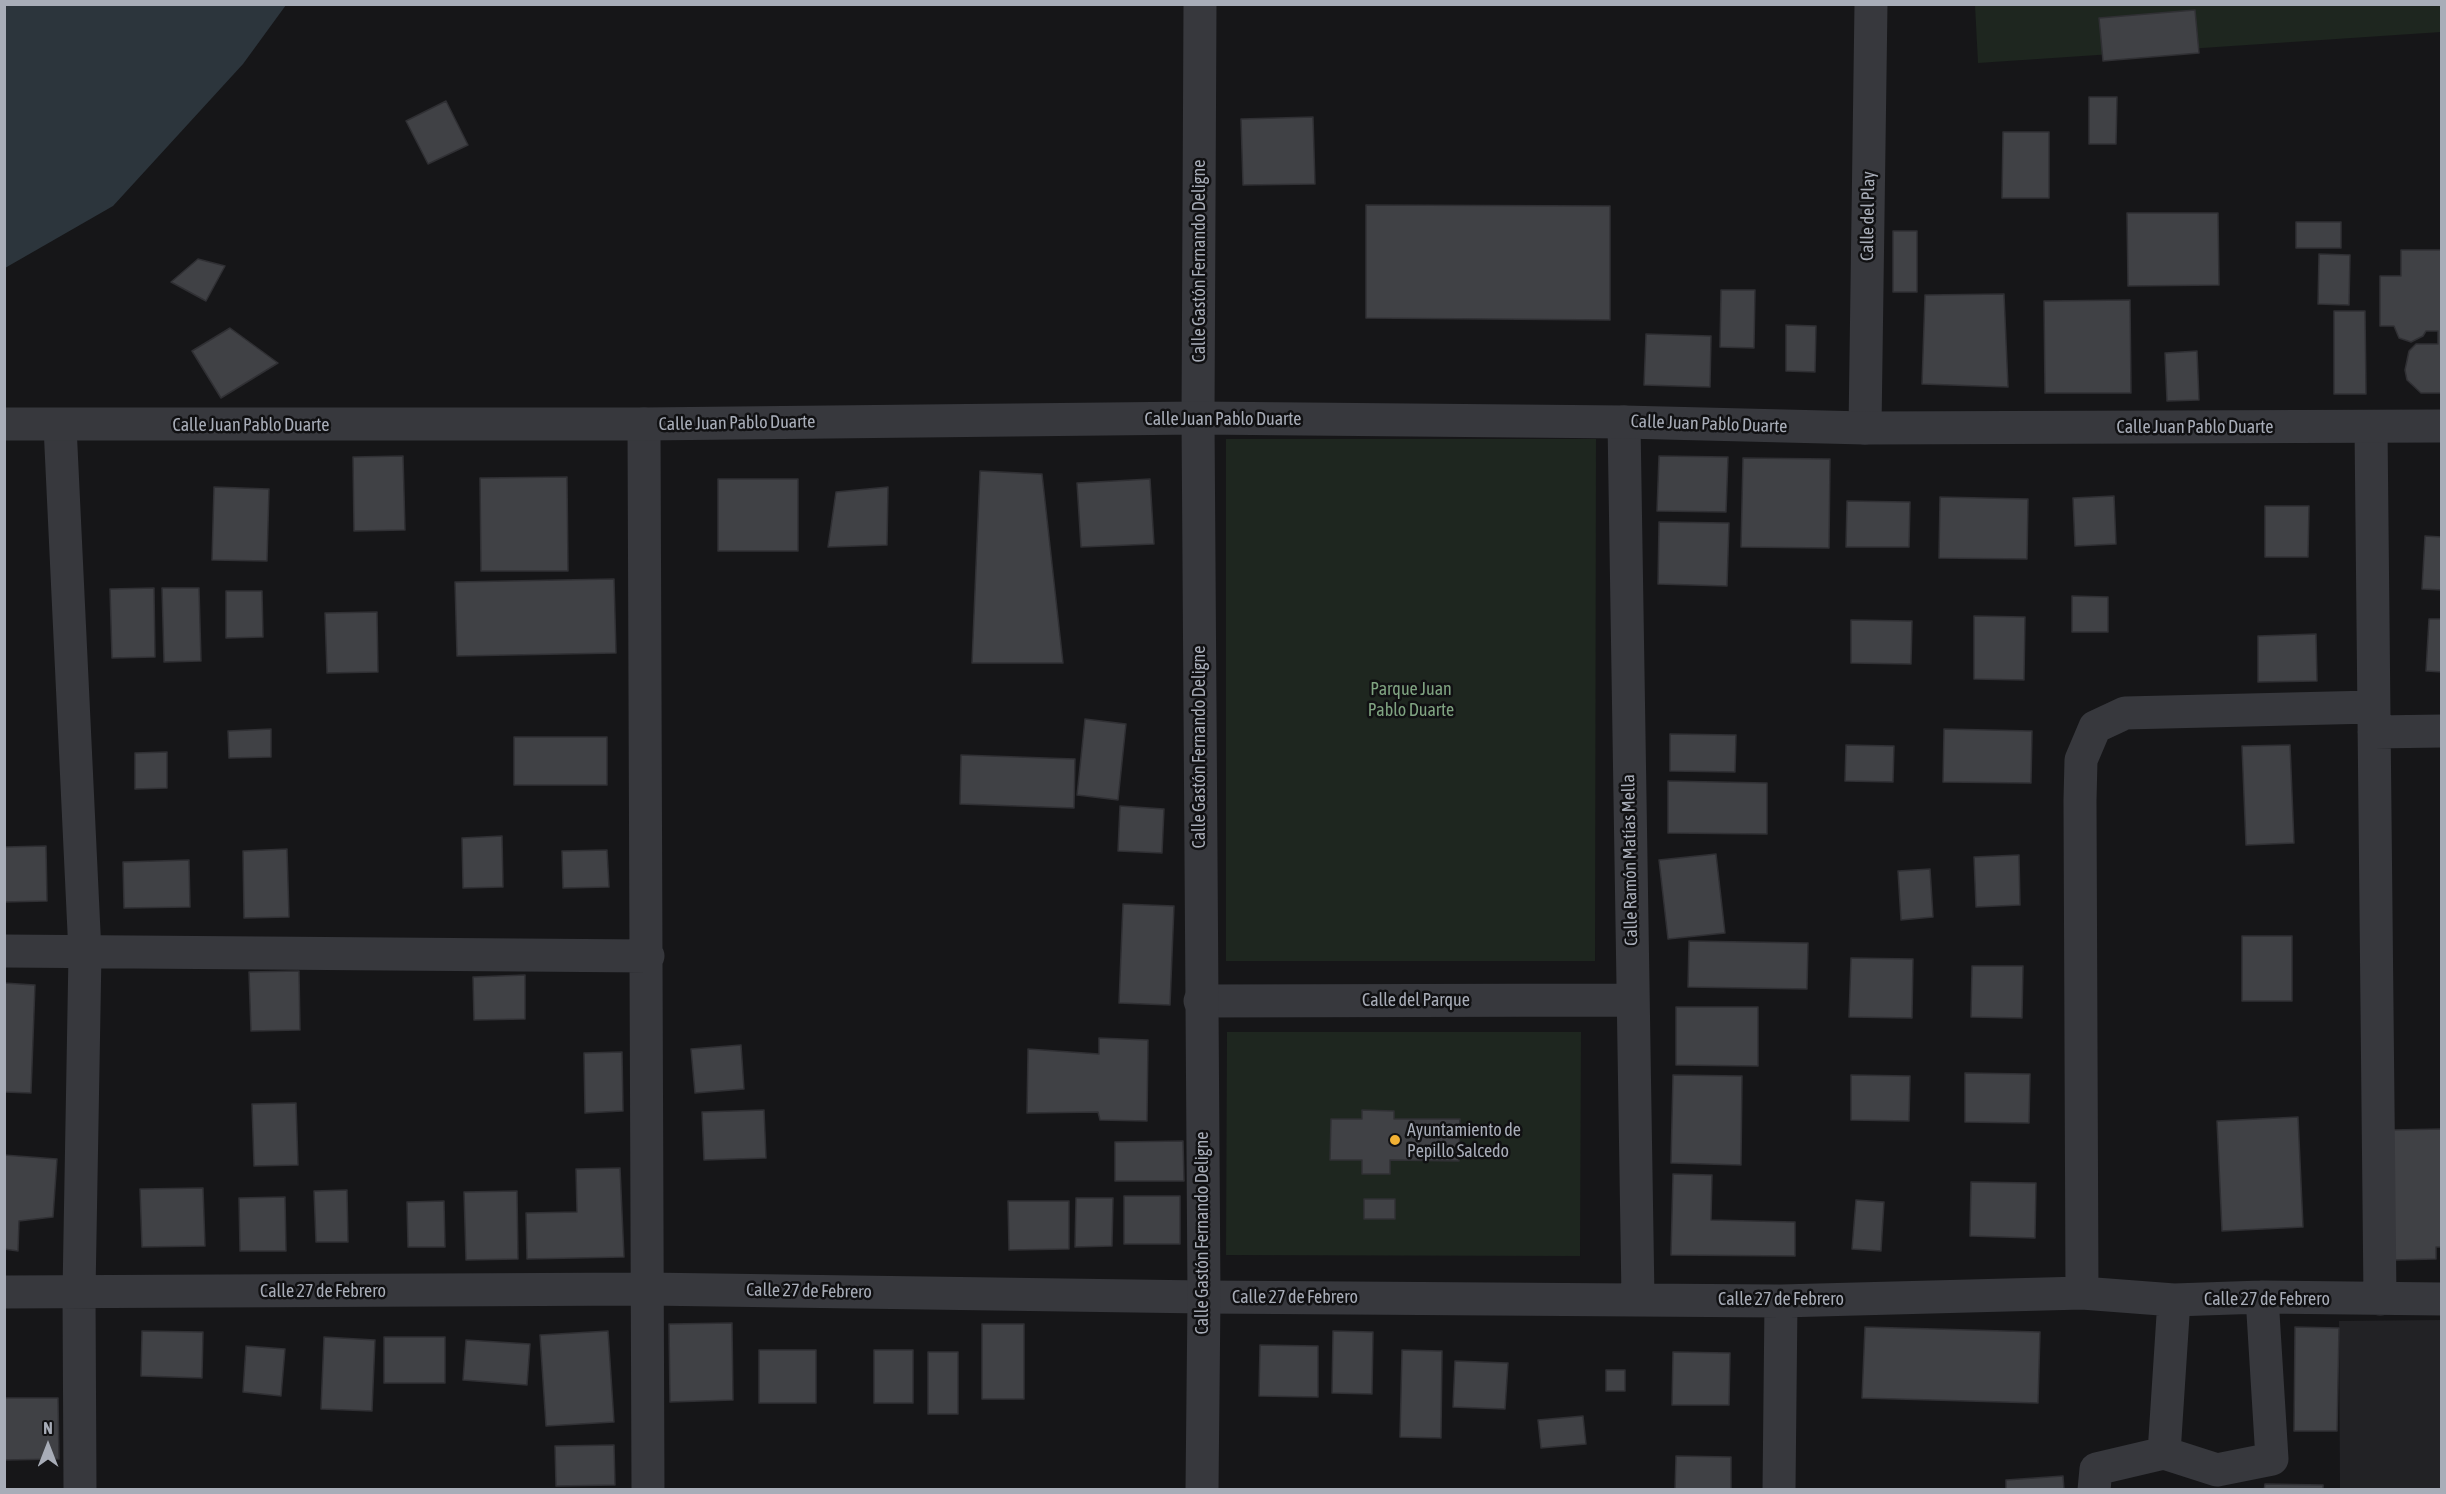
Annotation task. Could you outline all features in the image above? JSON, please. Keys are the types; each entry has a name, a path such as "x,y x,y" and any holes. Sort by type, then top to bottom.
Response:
{"street":[{"name":"Calle Gastón Fernando Deligne","path":"1200,4 1198,418 1200,1001 1204,1297 1202,1490"},
{"name":"Calle del Play","path":"1865,428 1871,4"},
{"name":"Calle Juan Pablo Duarte","path":"4,424 60,426 644,424 1198,418 1624,422 1865,428 2442,426"},
{"name":"Calle Ramón Matías Mella","path":"1624,422 1638,1298"},
{"path":"644,424 648,956 648,1490"},
{"path":"60,426 85,953 79,1292 80,1490"},
{"path":"2371,427 2380,1299"},
{"path":"2082,1293 2080,800 2081,760 2095,727 2125,713 2373,719 2442,731"},
{"path":"4,951 648,956"},
{"name":"Calle del Parque","path":"1200,1001 1632,1000"},
{"name":"Calle 27 de Febrero","path":"4,1292 647,1289 1204,1297 1781,1300 2082,1293 2174,1300 2262,1297 2442,1299"},
{"path":"2094,1490 2096,1469 2164,1453 2217,1470 2272,1459 2262,1297"},
{"path":"1779,1490 1781,1300"},
{"path":"2164,1453 2174,1300"}],"shaded area":[{"path":"5,4 286,5 243,64 113,206 5,268"},
{"path":"2441,1320 2441,1489 2340,1489 2339,1321"}],"green space":[{"path":"1975,5 2441,5 2441,32 1978,63"},
{"name":"Parque Juan Pablo Duarte","path":"1226,439 1596,439 1595,961 1226,961"},
{"path":"1227,1032 1581,1032 1580,1256 1226,1255","holes":["1363,1110 1393,1111 1394,1119 1460,1119 1459,1160 1330,1160 1331,1119 1362,1119","1364,1199 1395,1199 1395,1219"]}],"building":[{"path":"2195,10 2199,53 2103,61 2099,18"},
{"path":"2089,97 2117,97 2116,144 2089,144"},
{"path":"446,101 468,145 428,164 406,121"},
{"path":"1313,117 1315,184 1243,185 1241,119"},
{"path":"2003,132 2049,132 2049,198 2002,198"},
{"path":"1366,205 1610,206 1610,320 1366,318"},
{"path":"2127,213 2218,213 2219,285 2128,286"},
{"path":"2296,222 2341,222 2341,248 2296,248"},
{"path":"1893,231 1917,231 1917,292 1893,292"},
{"path":"2401,250 2442,250 2442,393 2421,393 2407,380 2405,370 2409,351 2416,344 2438,344 2438,331 2426,331 2423,336 2411,342 2399,338 2394,326 2380,326 2380,276 2401,276"},
{"path":"2319,254 2350,255 2349,305 2318,304"},
{"path":"198,259 225,266 206,301 171,282"},
{"path":"1721,290 1755,290 1754,348 1720,347"},
{"path":"2004,294 2008,387 1922,384 1925,295"},
{"path":"2130,300 2131,393 2045,393 2044,301"},
{"path":"2334,311 2365,311 2366,394 2334,394"},
{"path":"1786,325 1816,326 1815,372 1786,371"},
{"path":"230,328 278,363 221,398 192,351"},
{"path":"1646,334 1711,336 1710,387 1644,385"},
{"path":"2197,351 2199,400 2167,401 2165,353"},
{"path":"403,456 405,530 354,531 353,457"},
{"path":"1659,456 1728,457 1726,512 1657,511"},
{"path":"1743,458 1830,459 1829,548 1741,547"},
{"path":"980,471 1042,474 1063,663 972,663"},
{"path":"567,477 568,571 481,571 480,478"},
{"path":"718,479 798,479 798,551 718,551"},
{"path":"1150,479 1154,544 1081,547 1077,483"},
{"path":"214,487 269,489 267,561 212,560"},
{"path":"888,487 887,545 828,547 836,492"},
{"path":"2114,496 2116,544 2075,546 2073,498"},
{"path":"1940,497 2028,499 2027,559 1939,558"},
{"path":"1847,501 1910,502 1909,547 1846,547"},
{"path":"2265,506 2309,506 2308,557 2265,557"},
{"path":"1659,522 1729,523 1727,586 1658,584"},
{"path":"2425,536 2442,537 2442,590 2422,589"},
{"path":"614,579 616,653 457,656 455,582"},
{"path":"154,588 155,657 112,658 110,589"},
{"path":"162,588 199,588 201,661 164,662"},
{"path":"226,591 262,591 263,637 226,638"},
{"path":"2072,596 2108,597 2108,632 2072,632"},
{"path":"377,612 378,672 327,673 325,613"},
{"path":"1974,616 2025,617 2024,680 1974,679"},
{"path":"2429,619 2442,619 2442,672 2426,671"},
{"path":"1851,620 1912,621 1911,664 1851,663"},
{"path":"2316,634 2317,681 2258,682 2258,636"},
{"path":"1085,719 1126,724 1118,800 1077,795"},
{"path":"271,729 271,757 229,758 228,731"},
{"path":"1944,729 2032,731 2031,783 1943,782"},
{"path":"1670,734 1736,735 1735,772 1670,771"},
{"path":"514,737 607,737 607,785 514,785"},
{"path":"1846,745 1894,746 1893,782 1845,781"},
{"path":"2290,745 2294,843 2246,845 2242,746"},
{"path":"167,752 167,788 135,789 135,753"},
{"path":"961,755 1075,759 1074,808 960,804"},
{"path":"1668,781 1767,783 1767,834 1668,833"},
{"path":"1120,806 1164,809 1162,853 1118,851"},
{"path":"502,836 503,887 463,888 462,838"},
{"path":"46,846 47,901 4,902 4,847"},
{"path":"287,849 289,917 244,918 243,851"},
{"path":"607,850 609,887 563,888 562,851"},
{"path":"1716,854 1725,933 1668,939 1659,860"},
{"path":"2019,855 2020,905 1976,907 1974,857"},
{"path":"189,860 190,907 124,908 123,862"},
{"path":"1930,869 1933,917 1901,920 1898,871"},
{"path":"1123,904 1174,906 1170,1005 1119,1003"},
{"path":"2242,936 2292,936 2292,1001 2242,1001"},
{"path":"1689,941 1808,943 1807,989 1688,987"},
{"path":"1851,958 1913,959 1912,1018 1849,1017"},
{"path":"1972,966 2023,966 2022,1018 1971,1017"},
{"path":"299,971 300,1030 251,1031 249,972"},
{"path":"525,975 525,1019 474,1020 473,977"},
{"path":"4,983 35,985 31,1093 4,1092"},
{"path":"1676,1007 1758,1007 1758,1066 1676,1065"},
{"path":"1099,1038 1148,1040 1147,1121 1100,1120 1098,1112 1027,1113 1028,1049 1099,1054"},
{"path":"741,1045 744,1089 695,1093 691,1049"},
{"path":"622,1052 623,1111 585,1113 584,1053"},
{"path":"1965,1073 2030,1074 2029,1123 1965,1122"},
{"path":"1673,1075 1742,1076 1741,1165 1671,1163"},
{"path":"1851,1075 1910,1076 1909,1121 1851,1120"},
{"path":"296,1103 298,1165 254,1166 252,1104"},
{"path":"764,1110 766,1158 704,1160 702,1112"},
{"name":"Ayuntamiento de Pepillo Salcedo","path":"1362,1110 1394,1111 1394,1119 1460,1119 1459,1161 1390,1160 1390,1174 1362,1174 1362,1160 1330,1160 1331,1119 1362,1119"},
{"path":"2298,1117 2303,1227 2222,1231 2217,1121"},
{"path":"2442,1129 2442,1247 2436,1247 2436,1259 2394,1260 2391,1130"},
{"path":"1183,1141 1184,1181 1115,1181 1115,1142"},
{"path":"4,1155 57,1159 53,1217 19,1221 18,1251 4,1249"},
{"path":"620,1168 624,1257 527,1259 526,1213 577,1212 576,1169"},
{"path":"1673,1174 1712,1175 1711,1220 1795,1222 1795,1256 1671,1255"},
{"path":"1971,1182 2036,1183 2035,1238 1970,1236"},
{"path":"203,1188 205,1246 142,1247 140,1189"},
{"path":"347,1190 348,1242 316,1242 314,1191"},
{"path":"517,1191 518,1259 466,1260 464,1192"},
{"path":"1124,1196 1180,1196 1180,1244 1124,1244"},
{"path":"285,1197 286,1251 240,1251 239,1198"},
{"path":"1076,1198 1113,1198 1112,1246 1075,1247"},
{"name":"Ayuntamiento de Pepillo Salcedo","path":"1364,1199 1395,1199 1395,1219 1364,1219"},
{"path":"1856,1200 1884,1202 1881,1251 1852,1249"},
{"path":"444,1201 445,1247 408,1247 407,1202"},
{"path":"1008,1201 1069,1201 1069,1249 1009,1250"},
{"path":"732,1323 733,1400 670,1402 669,1324"},
{"path":"982,1324 1024,1324 1024,1399 982,1399"},
{"path":"1865,1327 2040,1332 2038,1403 1862,1398"},
{"path":"2295,1327 2339,1328 2337,1431 2294,1431"},
{"path":"142,1331 203,1332 202,1378 141,1376"},
{"path":"608,1331 614,1422 546,1426 540,1335"},
{"path":"1333,1331 1373,1332 1372,1394 1332,1393"},
{"path":"324,1337 375,1340 372,1411 321,1409"},
{"path":"384,1337 445,1337 445,1383 384,1383"},
{"path":"466,1340 530,1344 527,1385 463,1380"},
{"path":"1260,1345 1318,1346 1318,1397 1259,1396"},
{"path":"246,1346 285,1349 281,1396 243,1392"},
{"path":"759,1350 816,1350 816,1403 759,1403"},
{"path":"874,1350 913,1350 913,1403 874,1403"},
{"path":"1402,1350 1442,1351 1441,1438 1400,1437"},
{"path":"928,1352 958,1352 958,1414 928,1414"},
{"path":"1673,1352 1730,1353 1729,1405 1672,1405"},
{"path":"1455,1361 1508,1363 1505,1409 1453,1407"},
{"path":"1606,1370 1625,1370 1625,1391 1606,1391"},
{"path":"4,1398 58,1398 59,1459 4,1460"},
{"path":"1583,1416 1586,1444 1541,1448 1538,1420"},
{"path":"614,1445 615,1485 556,1486 555,1446"},
{"path":"1676,1456 1731,1457 1731,1490 1675,1490"},
{"path":"2063,1476 2064,1490 2006,1490 2006,1480"},
{"path":"2265,1484 2323,1485 2323,1490 2264,1490"}],"place":[{"name":"Ayuntamiento de Pepillo Salcedo","path":"1395,1140"}]}
